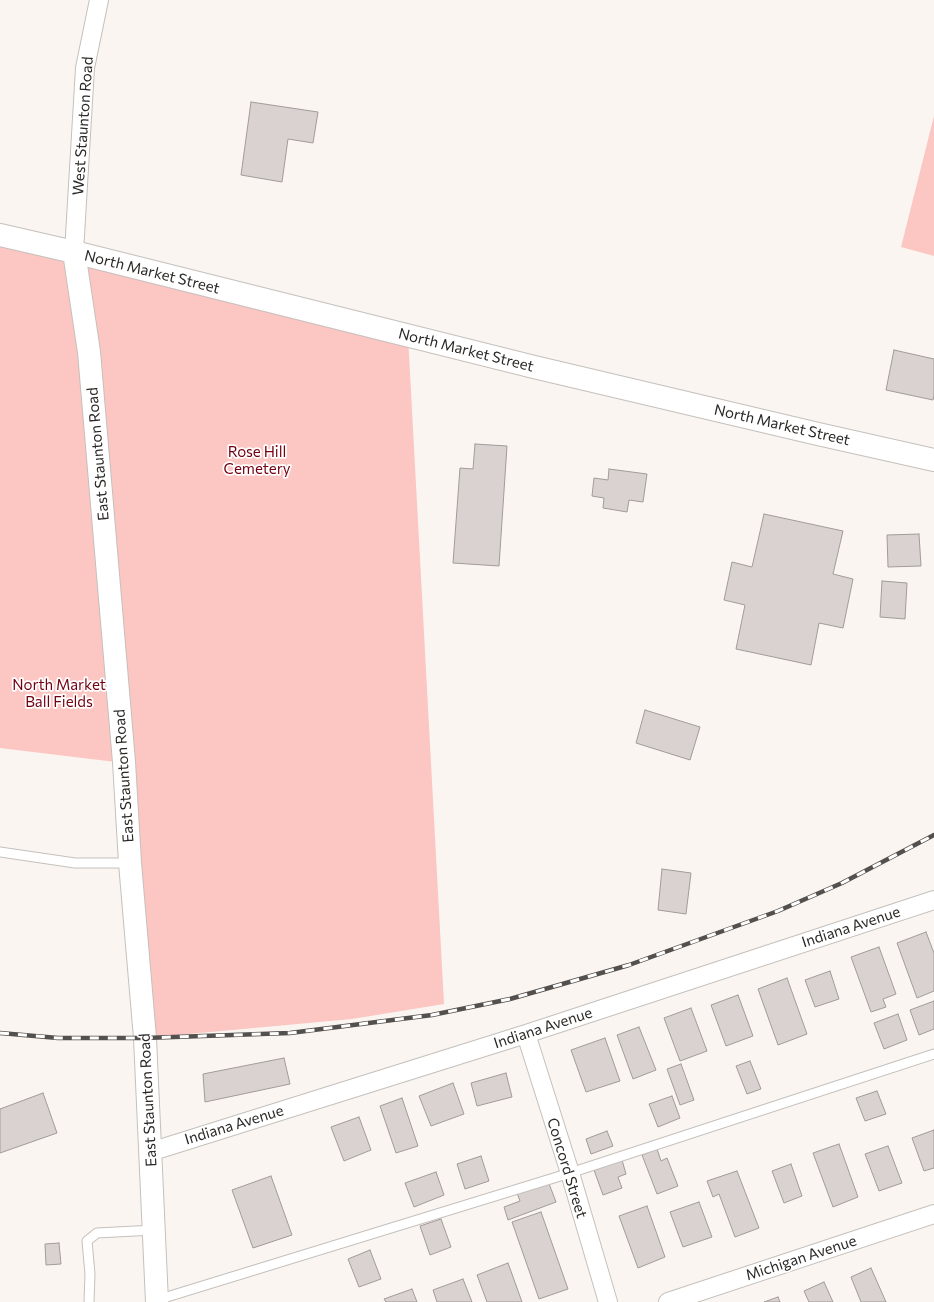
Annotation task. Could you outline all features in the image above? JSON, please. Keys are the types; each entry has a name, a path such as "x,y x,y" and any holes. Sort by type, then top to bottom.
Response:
{"main road":[{"name":"North Market Street","path":"0,235 74,252 534,367 934,460"},
{"name":"East Staunton Road","path":"74,252 89,352 124,762 130,863 145,1038 157,1301"}],"street":[{"name":"West Staunton Road","path":"74,252 85,68 99,0"},
{"name":"Indiana Avenue","path":"150,1152 526,1034 934,900"},
{"name":"Concord Street","path":"526,1034 570,1173 608,1302"},
{"name":"Michigan Avenue","path":"668,1302 934,1214"}],"lane":[{"path":"0,852 75,863 130,863"},
{"path":"157,1301 570,1173 934,1054"},
{"path":"89,1302 90,1274 87,1241 97,1233 154,1230"}],"green space":[{"path":"934,116 934,256 901,247"},
{"name":"Rose Hill Cemetery","path":"0,235 408,336 444,1004 352,1019 145,1038 124,763 0,748"}],"building":[{"path":"251,102 318,112 313,143 288,139 282,182 241,175"},
{"path":"894,350 934,359 933,400 886,390"},
{"path":"475,444 507,446 499,566 453,563 460,468 473,469"},
{"path":"609,469 647,474 643,502 629,500 627,512 603,508 604,498 592,496 594,478 608,480"},
{"path":"764,514 843,531 833,574 853,579 843,628 819,623 811,665 736,649 745,605 724,600 732,562 752,567"},
{"path":"919,534 921,566 888,567 887,535"},
{"path":"882,581 907,583 905,619 880,617"},
{"path":"645,710 700,727 690,760 636,743"},
{"path":"662,869 691,873 686,914 658,910"},
{"path":"926,932 934,953 934,991 917,998 897,943"},
{"path":"879,947 896,994 883,999 886,1007 871,1012 851,957"},
{"path":"830,971 839,999 815,1007 805,980"},
{"path":"787,978 807,1034 778,1045 758,989"},
{"path":"738,995 753,1036 726,1046 711,1005"},
{"path":"934,1001 934,1029 919,1035 910,1010"},
{"path":"691,1008 707,1051 680,1061 664,1018"},
{"path":"898,1014 907,1040 884,1049 874,1023"},
{"path":"639,1027 656,1070 633,1079 617,1035"},
{"path":"605,1038 620,1081 586,1092 571,1050"},
{"path":"284,1058 290,1084 205,1102 203,1074"},
{"path":"750,1061 761,1089 747,1094 736,1066"},
{"path":"681,1064 694,1100 680,1105 667,1069"},
{"path":"506,1073 512,1097 477,1106 471,1083"},
{"path":"453,1083 464,1114 431,1126 419,1096"},
{"path":"877,1091 886,1114 865,1121 856,1098"},
{"path":"43,1093 57,1133 0,1153 0,1109"},
{"path":"672,1096 680,1118 658,1127 649,1104"},
{"path":"402,1098 418,1146 396,1153 380,1106"},
{"path":"359,1117 371,1150 344,1161 331,1127"},
{"path":"934,1130 934,1168 924,1171 912,1138"},
{"path":"607,1131 613,1146 591,1154 586,1139"},
{"path":"839,1144 858,1197 833,1207 813,1153"},
{"path":"888,1146 902,1183 879,1191 865,1154"},
{"path":"657,1149 661,1161 667,1158 678,1186 657,1194 642,1155"},
{"path":"481,1156 489,1181 465,1189 457,1164"},
{"path":"622,1160 626,1174 618,1177 622,1188 603,1195 594,1170"},
{"path":"791,1164 802,1196 784,1203 772,1171"},
{"path":"737,1171 759,1228 735,1237 719,1194 713,1197 707,1181"},
{"path":"436,1172 444,1195 414,1207 405,1183"},
{"path":"271,1176 292,1235 253,1248 232,1190"},
{"path":"548,1181 556,1202 508,1220 504,1207 520,1201 517,1193"},
{"path":"699,1202 712,1237 683,1247 670,1212"},
{"path":"647,1206 665,1257 638,1268 619,1216"},
{"path":"541,1212 568,1289 539,1299 512,1222"},
{"path":"441,1219 451,1247 430,1255 420,1226"},
{"path":"59,1243 61,1264 46,1265 45,1244"},
{"path":"370,1250 381,1279 359,1287 348,1259"},
{"path":"508,1263 522,1302 487,1302 477,1275"},
{"path":"871,1268 886,1302 861,1302 851,1277"},
{"path":"463,1279 472,1302 437,1302 433,1290"},
{"path":"824,1282 833,1302 809,1302 804,1291"},
{"path":"412,1289 417,1302 386,1302 384,1299"},
{"path":"778,1297 780,1302 764,1302"}],"railway":[{"path":"0,1033 58,1038 145,1038 290,1033 432,1015 510,999 629,965 778,911 842,883 934,835"}],"park label":[{"name":"North Market Ball Fields","path":"59,694"}]}
